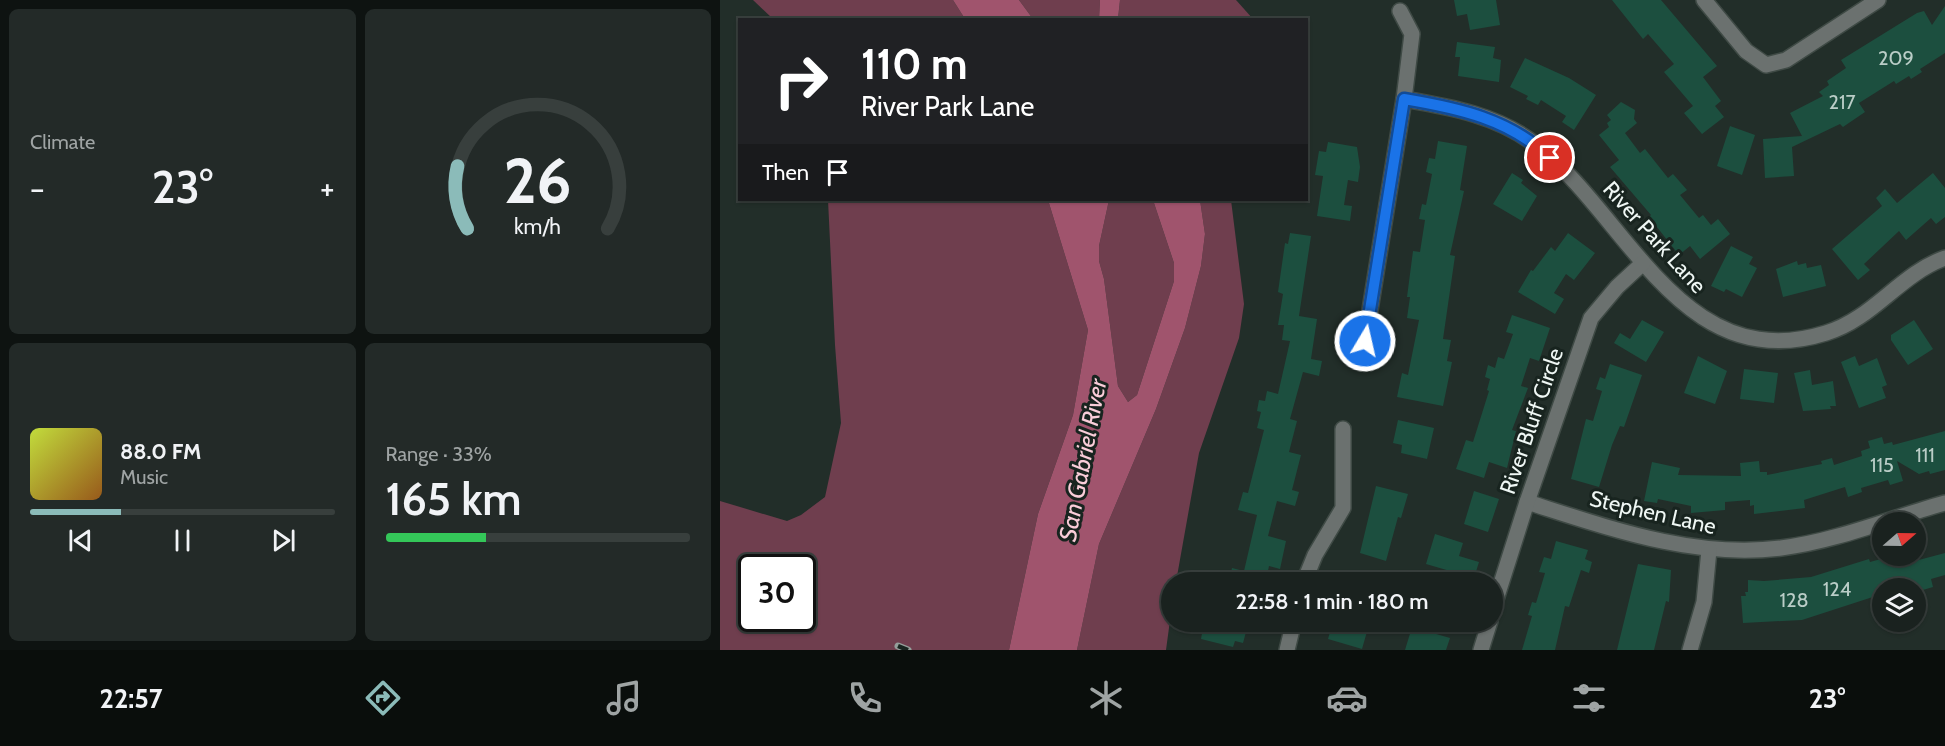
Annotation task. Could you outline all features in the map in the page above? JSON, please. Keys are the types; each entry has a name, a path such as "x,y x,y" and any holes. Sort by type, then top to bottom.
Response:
{"street":[{"path":"1704,0 1746,51 1766,65 1786,60 1878,0"},
{"path":"1365,341 1404,99 1412,34 1400,12"},
{"name":"River Park Lane","path":"1404,99 1471,112 1502,123 1536,145 1576,183 1669,292 1700,318 1731,332 1770,340 1829,332 1874,307 1916,272 1945,258"},
{"name":"River Bluff Circle","path":"1503,577 1591,318 1617,287 1643,263"},
{"path":"1308,572 1315,555 1343,508 1343,429"},
{"name":"Stephen Lane","path":"1527,502 1614,531 1709,550 1783,548 1823,539 1945,503"},
{"path":"1690,650 1704,602 1709,550"},
{"path":"1287,650 1291,632"},
{"path":"1481,650 1487,632"}],"shaded area":[{"path":"753,0 953,0 964,18 772,18"},
{"path":"1019,0 1100,0 1099,18 1032,18"},
{"path":"1120,0 1236,0 1252,18 1118,18"},
{"path":"828,201 1048,201 1088,330 1073,415 1038,514 1009,650 720,650 720,501 787,521 801,515 825,497 841,423"},
{"path":"1109,201 1153,201 1174,263 1174,281 1137,395 1128,402 1118,386 1104,279 1099,261 1099,246"},
{"path":"1200,201 1231,201 1244,304 1239,338 1199,453 1178,572 1161,572 1161,632 1168,632 1166,650 1077,650 1099,544 1156,409 1185,328 1201,266 1205,234"}],"water":[{"path":"953,0 1019,0 1032,18 964,18"},
{"path":"1100,0 1120,0 1118,18 1099,18"},
{"name":"San Gabriel River","path":"1048,201 1109,201 1099,246 1099,261 1104,279 1118,386 1128,402 1137,395 1174,281 1174,263 1153,201 1200,201 1205,234 1201,266 1185,328 1156,409 1099,544 1077,650 1009,650 1038,514 1073,415 1088,330"}],"building":[{"path":"1454,0 1496,0 1500,25 1470,30 1467,14 1457,16"},
{"path":"1612,0 1661,0 1717,66 1703,77 1721,101 1715,106 1724,117 1702,134 1684,113 1693,106 1664,72 1674,64 1648,34 1643,39"},
{"path":"1945,6 1945,53 1920,69 1922,72 1911,79 1909,76 1896,84 1894,81 1859,103 1865,112 1843,127 1840,124 1792,147 1794,176 1765,178 1763,139 1802,136 1790,113 1823,96 1819,92 1829,85 1827,81 1846,68 1841,60 1917,13 1924,11 1932,25"},
{"path":"1457,42 1495,47 1493,58 1501,60 1499,82 1458,76 1460,57 1455,57"},
{"path":"1525,58 1569,78 1596,95 1574,130 1562,122 1566,116 1541,100 1538,105 1526,99 1528,96 1510,87"},
{"path":"1621,102 1635,110 1634,119 1637,123 1625,133 1640,153 1645,149 1668,178 1673,174 1687,190 1680,195 1699,218 1703,215 1711,225 1718,219 1730,234 1700,259 1690,246 1679,255 1649,217 1651,215 1610,167 1619,160 1599,135 1609,127 1607,123 1611,120 1607,115"},
{"path":"1730,126 1755,135 1742,175 1717,166"},
{"path":"1438,141 1467,146 1460,190 1464,191 1450,255 1455,256 1443,339 1451,340 1447,361 1452,362 1443,406 1397,397 1402,373 1408,375 1419,320 1407,318 1410,297 1407,297 1413,251 1420,252 1425,220 1419,219 1422,204 1426,205 1432,174 1426,172 1429,158 1435,159"},
{"path":"1328,142 1357,147 1360,167 1358,182 1348,180 1344,205 1352,206 1350,221 1317,216 1323,176 1315,175 1319,151 1326,152"},
{"path":"1512,173 1523,180 1521,183 1537,196 1522,221 1493,204"},
{"path":"1933,173 1945,188 1945,217 1936,224 1931,218 1906,240 1899,231 1864,264 1870,270 1858,280 1832,249 1882,206 1876,198 1885,189 1897,203"},
{"path":"1290,233 1311,236 1299,316 1317,319 1311,359 1322,361 1319,376 1303,372 1290,419 1297,421 1289,452 1301,455 1292,490 1299,492 1295,506 1277,501 1268,536 1286,541 1280,569 1269,566 1268,572 1231,572 1232,568 1244,571 1257,515 1238,510 1243,492 1248,493 1264,430 1257,428 1261,412 1257,411 1259,400 1265,401 1267,391 1278,394 1290,341 1282,340 1284,325 1278,325 1283,294 1278,292 1285,243 1288,244"},
{"path":"1568,233 1595,253 1574,280 1566,274 1554,293 1564,299 1555,314 1518,292 1531,270 1533,271 1551,247 1555,251"},
{"path":"1731,246 1753,257 1749,264 1757,268 1742,297 1726,289 1724,292 1711,286"},
{"path":"1797,261 1798,265 1806,263 1807,268 1821,265 1826,286 1783,297 1776,269"},
{"path":"1512,315 1550,328 1539,361 1530,358 1521,386 1528,388 1512,430 1516,431 1507,468 1489,462 1484,478 1456,469 1466,440 1473,442 1489,391 1487,390 1490,379 1485,377 1488,365 1495,368 1498,357 1504,359 1513,334 1506,332"},
{"path":"1642,320 1664,332 1646,362 1614,343 1620,333 1630,339"},
{"path":"1914,320 1933,349 1908,365 1891,340 1891,335"},
{"path":"1698,356 1727,371 1715,404 1684,393"},
{"path":"1855,356 1859,366 1877,358 1887,385 1882,387 1886,398 1859,408 1841,362"},
{"path":"1610,364 1642,375 1624,427 1620,426 1612,445 1599,487 1571,479 1586,419 1593,421 1602,391 1596,389 1600,377 1605,379"},
{"path":"1744,369 1778,373 1774,403 1740,399"},
{"path":"1810,370 1812,385 1833,381 1836,406 1830,406 1831,409 1803,411 1794,373"},
{"path":"1398,420 1434,428 1427,459 1401,453 1402,445 1393,443"},
{"path":"1945,431 1945,470 1919,474 1897,461 1903,481 1890,485 1888,480 1861,488 1862,492 1848,497 1845,487 1804,500 1805,508 1754,514 1754,505 1750,506 1750,500 1725,502 1725,510 1691,513 1691,506 1658,499 1657,503 1644,501 1652,462 1680,468 1678,475 1741,476 1740,463 1759,461 1760,472 1767,472 1767,475 1822,464 1821,461 1832,458 1834,465 1862,456 1861,451 1870,448 1868,441 1882,437 1884,444 1892,442 1893,445"},
{"path":"1376,486 1408,494 1401,518 1398,517 1386,561 1360,553"},
{"path":"1474,491 1499,499 1488,532 1464,524"},
{"path":"1435,534 1463,543 1459,556 1479,562 1476,572 1453,572 1426,564"},
{"path":"1556,541 1588,550 1585,559 1592,562 1589,573 1581,570 1569,607 1565,606 1555,650 1522,650 1532,616 1528,615 1532,602 1536,603 1545,573 1539,572 1544,557 1551,559"},
{"path":"1945,553 1945,575 1931,579 1933,587 1926,589 1926,578 1872,578 1872,597 1802,620 1743,623 1741,596 1746,596 1745,592 1748,592 1748,580 1811,577 1869,559 1872,566 1926,566 1926,558"},
{"path":"1638,564 1671,570 1669,602 1666,601 1654,650 1617,650"},
{"path":"1202,632 1246,632 1243,643 1235,641 1233,647 1201,639"},
{"path":"1330,632 1367,632 1362,649 1328,639"},
{"path":"1410,632 1429,632 1450,638 1446,650 1405,650"}],"railway":[{"path":"898,646 908,650"}],"route":[{"path":"1365,341 1404,99 1471,112 1502,123 1536,145 1550,158"}]}
